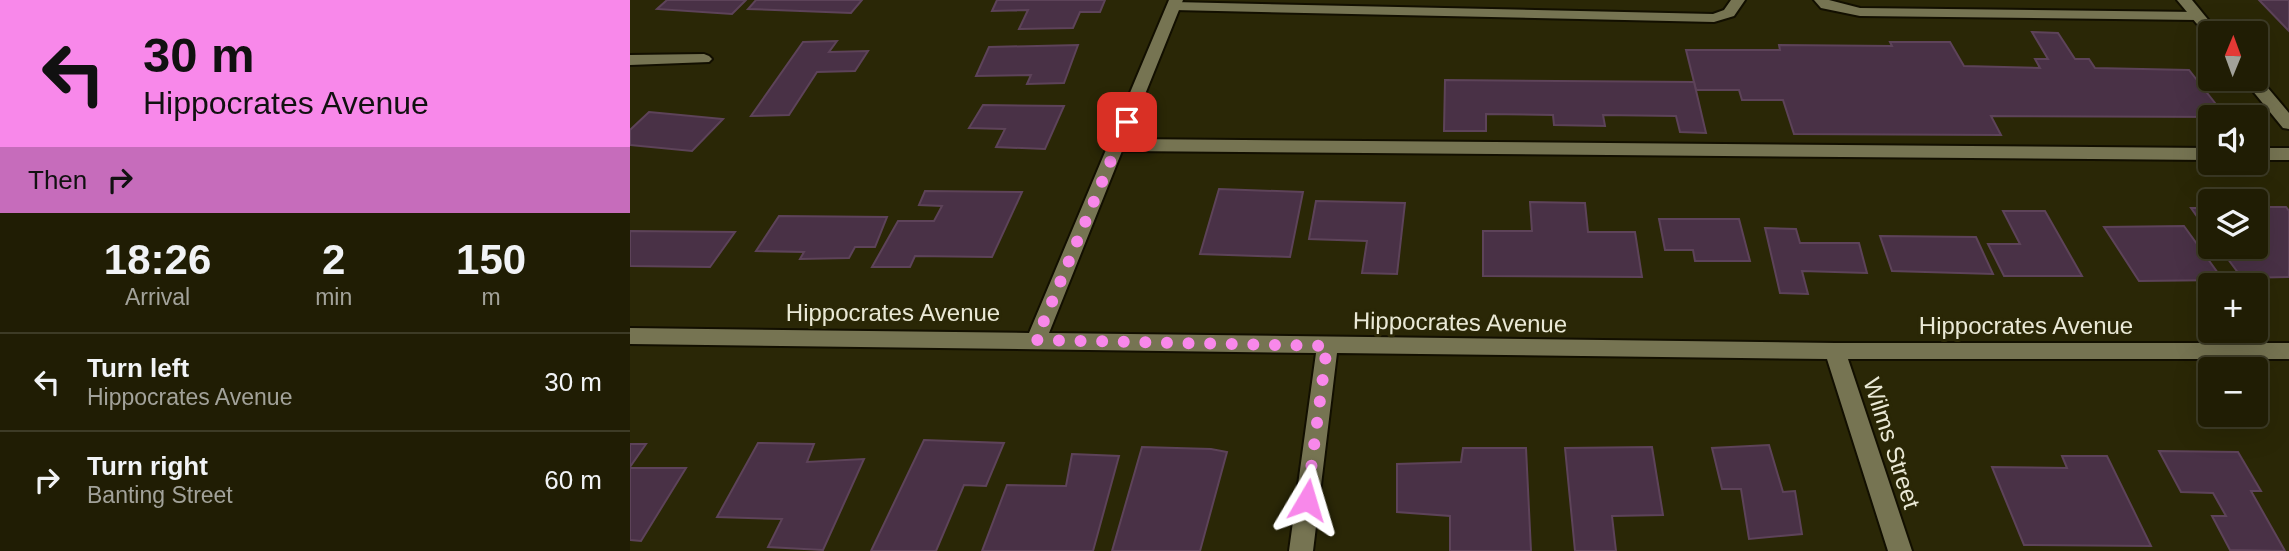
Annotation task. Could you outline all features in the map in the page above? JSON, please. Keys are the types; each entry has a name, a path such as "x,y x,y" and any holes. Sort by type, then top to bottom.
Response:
{"street":[{"path":"1036,340 1175,3 1714,18 1729,13 1738,0"},
{"path":"1821,0 1826,5 1860,12 2032,6 2190,7 2202,21"},
{"path":"630,60 704,59"},
{"path":"2261,91 2289,124"},
{"path":"1118,145 2198,153"},
{"path":"2268,154 2289,154"},
{"name":"Hippocrates Avenue","path":"630,336 1835,351 2289,351"},
{"path":"1301,551 1327,346"},
{"name":"Wilms Street","path":"1835,351 1900,551"}],"building":[{"path":"667,0 746,0 732,14 657,9"},
{"path":"756,0 862,0 851,13 748,9"},
{"path":"997,0 1105,0 1100,12 1080,12 1073,28 1019,29 1028,10 992,11"},
{"path":"2259,0 2289,0 2289,31"},
{"path":"2032,32 2058,33 2075,59 2089,59 2095,68 2189,70 2198,81 2198,91 2206,91 2217,105 2198,105 2198,117 1991,116 2001,135 1794,134 1783,100 1742,100 1739,90 1696,90 1686,50 1780,50 1779,45 1892,46 1890,42 1950,42 1964,66 2040,68 2035,59 2048,59"},
{"path":"837,41 829,52 868,51 855,71 817,72 789,115 751,116 803,42"},
{"path":"1078,45 1064,83 1027,84 1031,75 976,76 989,47"},
{"path":"1445,80 1694,82 1706,133 1680,132 1676,116 1603,115 1605,126 1554,125 1553,115 1486,114 1486,131 1444,131"},
{"path":"983,105 1064,106 1045,149 996,147 1005,129 969,128"},
{"path":"649,112 723,119 692,151 630,145 630,130"},
{"path":"1219,189 1303,192 1290,257 1200,254"},
{"path":"925,191 1022,192 992,257 915,256 910,267 872,267 898,221 934,221 942,206 919,205"},
{"path":"1316,201 1405,203 1397,274 1362,273 1367,241 1309,239"},
{"path":"1530,202 1585,203 1588,232 1635,232 1642,277 1483,276 1483,231 1532,231"},
{"path":"2268,207 2286,207 2289,211 2289,277 2268,277 2268,273 2238,273 2228,259 2268,259"},
{"path":"2191,208 2198,208 2198,218"},
{"path":"2003,211 2045,211 2082,276 2004,276 1988,244 2020,244"},
{"path":"779,216 887,217 875,247 855,247 849,258 800,259 804,252 756,251"},
{"path":"1659,219 1739,219 1750,261 1695,261 1693,250 1665,250"},
{"path":"2184,226 2198,245 2198,259 2208,259 2218,273 2198,273 2198,280 2139,281 2104,227"},
{"path":"1765,228 1796,229 1800,243 1859,243 1867,273 1802,271 1808,294 1780,293"},
{"path":"630,231 735,232 710,267 630,266"},
{"path":"1880,236 1976,237 1993,274 1892,271"},
{"path":"924,440 1004,443 986,486 964,485 936,551 871,551"},
{"path":"758,443 814,444 807,462 864,459 823,550 768,547 782,519 717,517"},
{"path":"630,444 646,444 630,467"},
{"path":"1769,445 1783,492 1795,491 1802,534 1749,539 1741,489 1722,489 1712,448"},
{"path":"1142,447 1227,452 1200,551 1112,551"},
{"path":"1652,447 1663,515 1612,516 1616,551 1575,551 1565,448"},
{"path":"1463,448 1526,448 1531,551 1450,551 1450,516 1397,512 1397,464 1461,462"},
{"path":"2159,451 2238,452 2261,491 2251,491 2285,551 2230,550 2212,516 2226,516 2213,493 2181,492"},
{"path":"1072,454 1119,456 1093,551 982,551 1007,485 1066,486"},
{"path":"2062,456 2107,456 2151,546 2024,545 1992,467 2067,468"},
{"path":"630,468 686,468 641,541 630,540"}],"route":[{"path":"1127,122 1036,340 1327,346 1307,500"}]}
